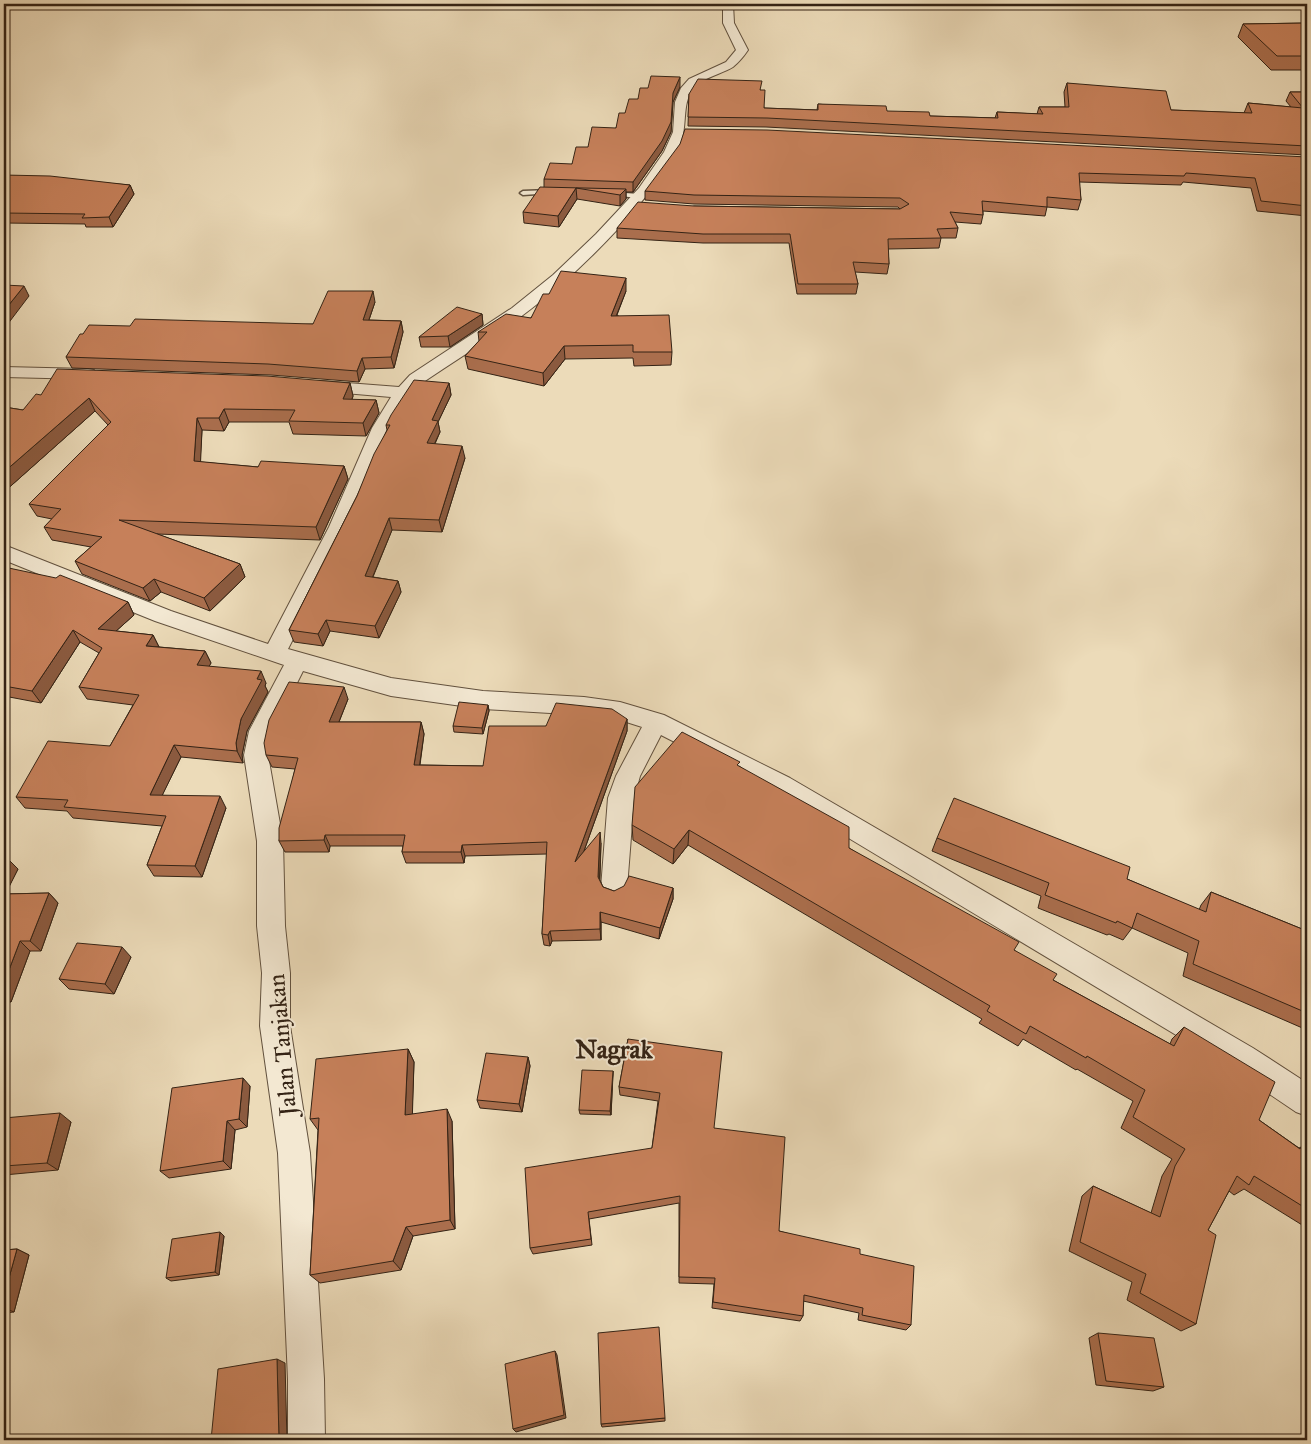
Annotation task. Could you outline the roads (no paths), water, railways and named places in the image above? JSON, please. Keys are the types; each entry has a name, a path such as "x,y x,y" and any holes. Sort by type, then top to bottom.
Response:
{"street":[{"path":"697,131 679,132 681,102 685,91 693,82 730,64 742,50 740,41 729,28 726,11 728,4"},
{"name":"Jalan Tanjakan","path":"306,1440 306,1379 294,1153 275,1026 276,973 271,926 270,841 256,755 261,731 286,657 385,419 401,392 416,379 518,311 558,278 640,202 679,132"},
{"path":"4,372 103,374"},
{"path":"308,385 401,392"},
{"path":"4,552 163,616 286,657 391,687 483,700 584,706 620,711 656,722 721,752 781,785 1225,1048 1307,1101"},
{"path":"614,888 621,798 628,776 656,722"}],"lane":[{"path":"522,193 556,192"},
{"path":"601,194 640,202"}],"district":[{"name":"Nagrak","path":"614,1049"}]}
